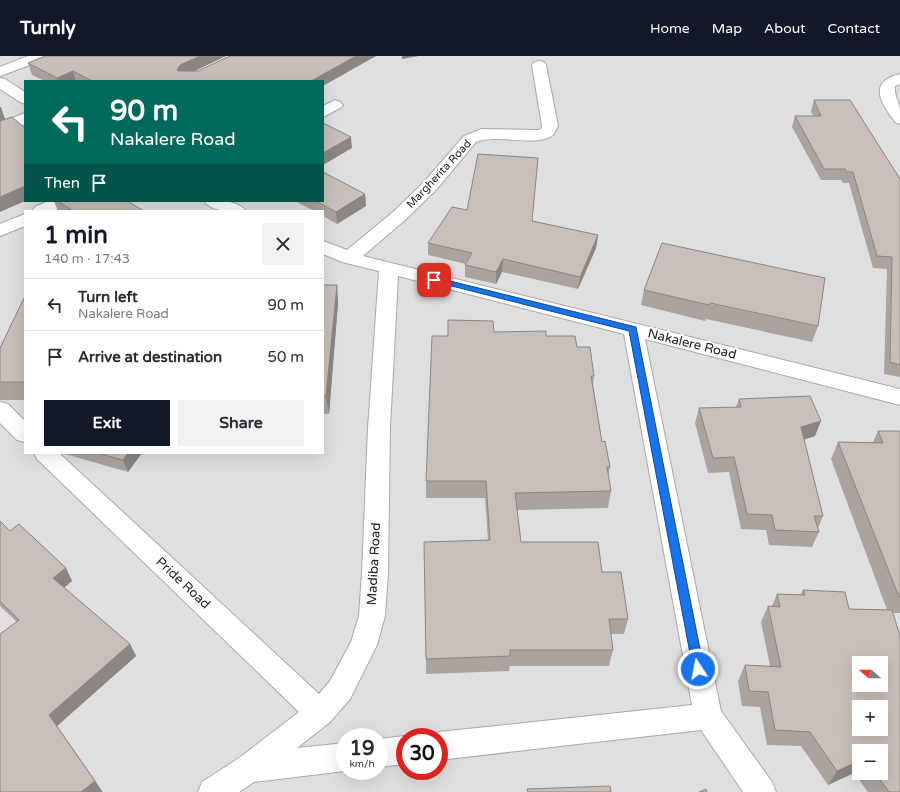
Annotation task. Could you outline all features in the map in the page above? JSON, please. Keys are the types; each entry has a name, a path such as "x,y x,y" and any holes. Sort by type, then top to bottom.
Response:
{"street":[{"path":"0,72 41,56"},
{"name":"Margherita Road","path":"349,258 399,216 430,186 470,139 482,134 538,135 545,134 548,131 550,126 539,65"},
{"path":"900,78 888,84 886,92 889,104 900,119"},
{"path":"0,82 24,98"},
{"path":"0,129 24,118"},
{"path":"43,210 59,202"},
{"path":"215,202 235,210"},
{"path":"0,231 24,219"},
{"name":"Nakalere Road","path":"324,247 349,258 900,396"},
{"name":"Madiba Road","path":"212,792 249,768 320,713 340,690 364,645 372,616 378,506 379,428 389,268"},
{"path":"633,329 708,716 761,792"},
{"path":"0,410 24,433"},
{"name":"Pride Road","path":"46,454 320,713"},
{"path":"448,745 708,716"},
{"path":"249,768 336,758"}],"shaded area":[{"path":"0,56 900,56 900,792 0,792"}],"building":[{"path":"45,56 200,56 180,65 177,70 198,71 230,56 356,56 313,80 90,80 73,71 57,78 28,63"},
{"path":"814,100 850,100 900,179 900,365 890,362 892,257 877,256 853,172 847,172 845,169 824,169 795,116 821,116"},
{"path":"12,117 24,127 24,186 0,197 0,121"},
{"path":"324,124 351,137 324,152"},
{"path":"478,154 538,158 532,221 598,235 580,277 503,259 496,272 465,265 472,253 428,243 452,207 467,210"},
{"path":"324,173 365,194 336,212 318,202 324,202"},
{"path":"60,202 129,202 142,210 72,210"},
{"path":"662,243 825,278 818,326 710,303 709,305 644,290"},
{"path":"324,285 337,285 326,396 324,396"},
{"path":"24,298 24,382 0,382 0,348"},
{"path":"448,320 493,321 494,332 546,331 546,336 575,336 577,347 590,347 594,376 591,376 602,442 605,441 610,467 607,467 611,491 515,493 521,542 598,542 602,572 621,572 628,619 609,619 613,650 510,650 510,656 426,659 424,542 490,540 486,481 426,481 432,336 448,336"},
{"path":"810,396 821,421 801,427 823,516 814,516 819,532 775,530 772,515 747,514 734,457 713,458 699,408 741,407 739,399"},
{"path":"878,431 900,431 900,597 838,442 883,443"},
{"path":"102,454 127,454 123,460"},
{"path":"0,521 10,531 19,524 66,568 53,578 130,644 49,715 95,781 81,792 0,792 0,634 19,620 0,601"},
{"path":"803,590 845,592 849,609 892,610 900,636 900,792 889,792 880,780 888,780 888,744 852,744 852,764 837,771 810,732 775,730 768,692 749,691 745,665 781,667 768,606 780,607 777,594 805,595"},
{"path":"610,786 611,792 528,792 527,789"},
{"path":"706,789 707,792 699,792"}],"route":[{"path":"434,280 633,329 698,669"}]}
